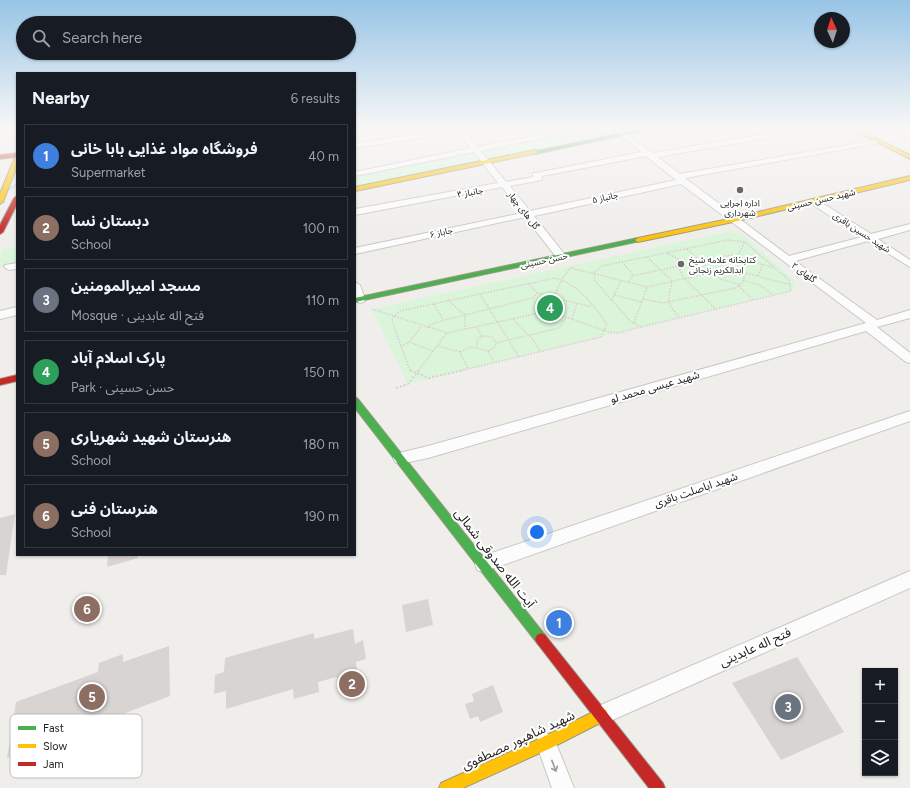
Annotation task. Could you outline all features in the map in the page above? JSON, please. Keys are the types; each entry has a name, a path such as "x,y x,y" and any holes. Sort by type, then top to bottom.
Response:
{"street":[{"path":"0,202 9,174 14,164"},
{"path":"356,174 403,164"},
{"path":"356,189 477,164"},
{"name":"گل های چهار","path":"487,164 561,256"},
{"name":"جانباز ۴","path":"356,212 505,186 538,178 536,175 600,164"},
{"name":"گلهای ۲","path":"661,164 872,325 910,358"},
{"name":"جانباز ۵","path":"527,214 681,179 760,164"},
{"name":"شهید حسن حسینی","path":"733,220 910,178"},
{"path":"0,232 16,200"},
{"name":"شهید حسین باقری","path":"813,201 910,264"},
{"name":"جاباز ۶","path":"356,251 527,214"},
{"name":"حسن حسینی","path":"357,299 733,220"},
{"path":"787,260 868,236 910,226"},
{"path":"0,315 16,311"},
{"name":"شهید عیسی محمد لو","path":"400,458 428,452 910,314"},
{"path":"0,382 16,378"},
{"name":"آیت الله صدوقی شمالی","path":"356,402 658,788"},
{"name":"شهید اباصلت باقری","path":"483,564 910,416"},
{"name":"فتح اله عابدینی","path":"601,715 910,579"},
{"name":"شهید شاهپور مصطفوی","path":"446,788 546,744 601,715"},
{"path":"546,744 563,788"}],"path":[{"path":"372,310 447,333 548,311 605,331 618,333 791,291 791,285 789,280 745,241 728,240 602,266 594,273 594,281 634,323 641,327"},
{"path":"732,268 745,241"},
{"path":"687,249 720,279 740,286 753,300"},
{"path":"666,253 678,259 682,265"},
{"path":"629,282 632,276 731,255 775,268"},
{"path":"646,257 672,281"},
{"path":"622,262 634,276"},
{"path":"758,276 763,264"},
{"path":"682,265 680,270 684,278 716,309"},
{"path":"548,311 562,279 570,268 647,287 732,268 791,285"},
{"path":"643,299 668,303 702,296 740,286 746,273"},
{"path":"548,279 562,279 571,282 578,287 607,324 601,337 429,378 410,371 392,321 393,317 400,311 527,283 548,279"},
{"path":"612,300 621,280"},
{"path":"743,280 761,286 773,295"},
{"path":"672,281 667,299 670,307 680,318"},
{"path":"527,283 537,293 554,296 593,307"},
{"path":"634,323 647,287"},
{"path":"427,328 433,323 443,320 490,310 533,298 537,293"},
{"path":"480,294 519,357"},
{"path":"614,294 642,302"},
{"path":"448,300 465,315 465,329"},
{"path":"572,319 578,303"},
{"path":"434,304 443,320"},
{"path":"488,351 495,347 496,343 559,328 567,318"},
{"path":"513,319 528,335 540,352"},
{"path":"401,347 409,342 422,326"},
{"path":"476,327 482,336"},
{"path":"396,388 408,384 447,333"},
{"path":"477,347 477,340 482,336 492,337 496,343"},
{"path":"409,342 434,351"},
{"path":"438,346 460,352 468,348 477,347 488,351 494,363"},
{"path":"460,352 468,369"}],"green space":[{"path":"422,164 469,164 356,187 356,177"},
{"path":"731,231 745,237 794,280 795,285 793,290 408,384 372,309"},
{"path":"16,247 16,265 0,268 2,250"}],"building":[{"path":"15,514 6,575 0,575 0,518"},
{"path":"108,556 137,556 138,558 107,567"},
{"path":"428,599 433,625 406,632 402,605"},
{"path":"353,629 355,644 363,640 366,659 356,662 358,681 338,687 337,677 318,682 319,692 294,699 293,689 226,709 226,691 214,694 215,675 224,672 225,658 314,633 314,639"},
{"path":"169,646 170,696 123,714 14,714 16,702 98,672 99,663 123,654 123,662"},
{"path":"797,657 844,732 781,760 732,683"},
{"path":"493,685 503,712 480,722 478,716 470,719 465,704 474,701 472,694"},
{"path":"10,739 10,757 7,758"}],"waterway":[{"path":"10,189 16,185"}],"traffic: fast":[{"path":"356,300 638,240"},
{"path":"356,402 541,639"}],"traffic: slow":[{"path":"0,202 15,164"},
{"path":"356,189 478,164"},
{"path":"638,240 733,220 910,178"},
{"path":"446,788 546,743 601,715"}],"traffic: jam":[{"path":"0,232 16,200"},
{"path":"0,382 16,378"},
{"path":"541,639 658,788"}],"place":[{"name":"اداره اجرایی شهرداری","path":"740,190"},
{"name":"کتابخانه علامه شیخ ابدالکریم زنجانی","path":"681,264"},
{"name":"پارک اسلام آباد","path":"550,308"},
{"name":"هنرستان فنی","path":"87,609"},
{"name":"فروشگاه مواد غذایی بابا خانی","path":"559,623"},
{"name":"دبستان نسا","path":"352,684"},
{"name":"هنرستان شهید شهریاری","path":"92,697"},
{"name":"مسجد امیرالمومنین","path":"788,707"}]}
